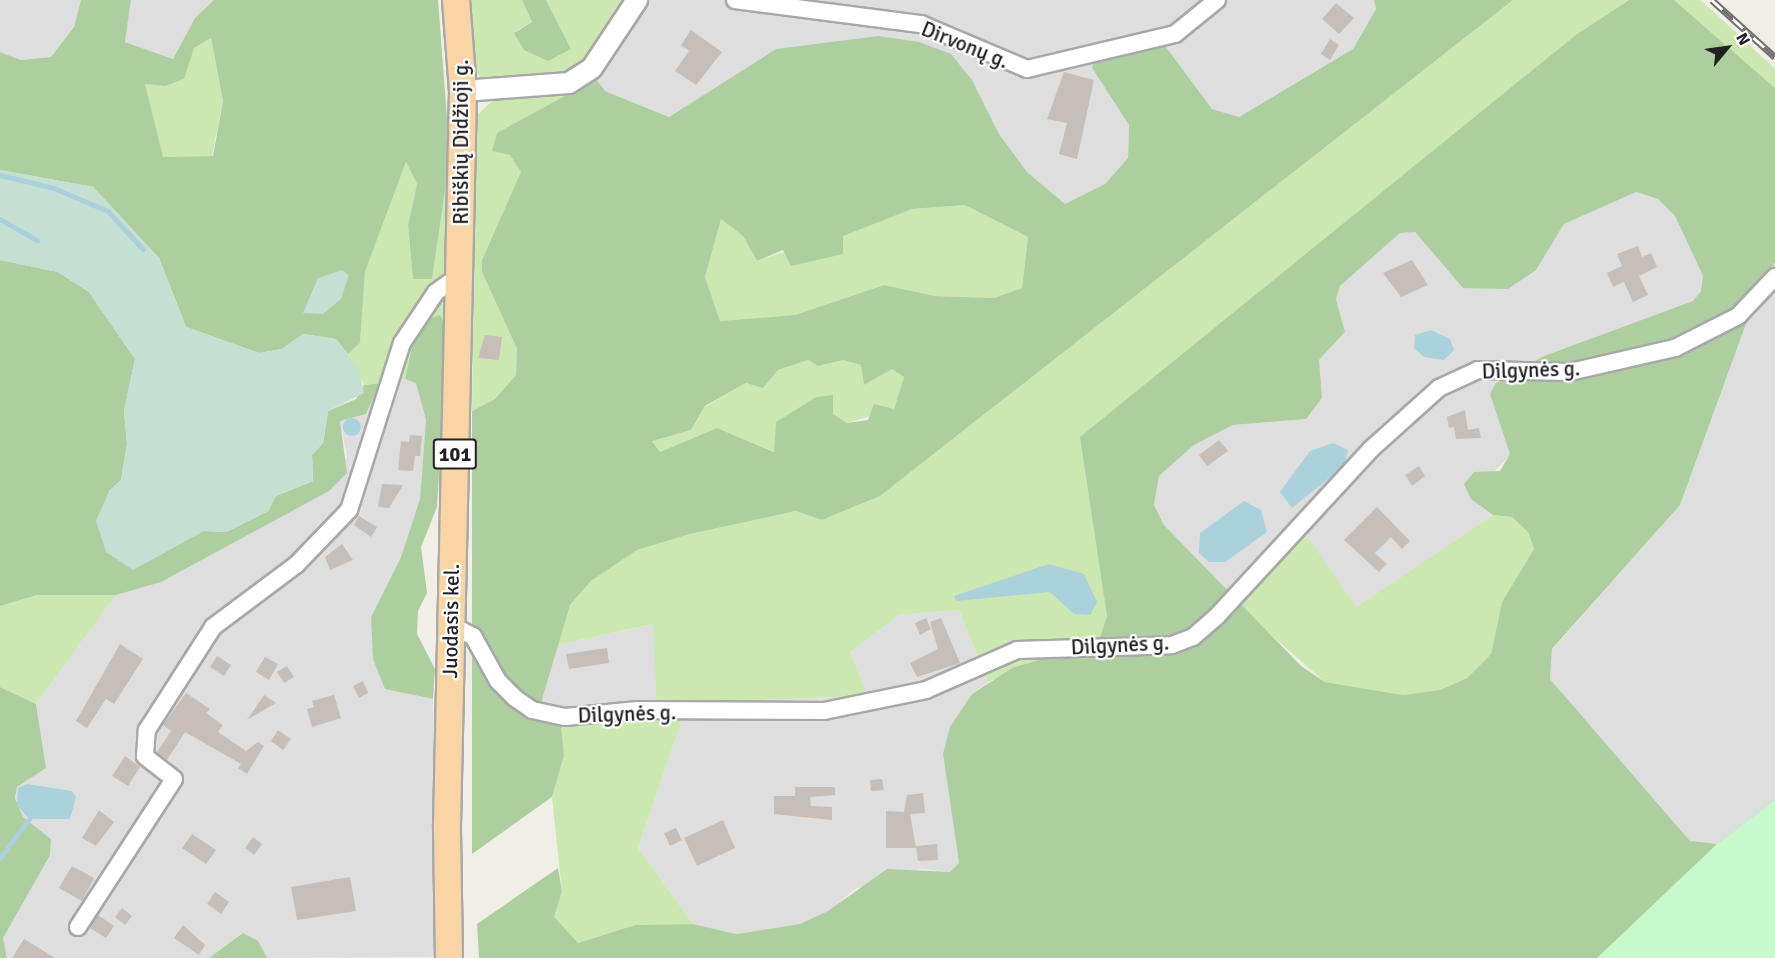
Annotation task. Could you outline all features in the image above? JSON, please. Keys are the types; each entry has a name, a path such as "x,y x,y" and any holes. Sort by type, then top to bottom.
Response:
{"main road":[{"name":"Ribiškių Didžioji g.","path":"456,0 463,91 460,283"},
{"name":"Juodasis kel.","path":"449,958 451,625 460,283"}],"street":[{"path":"463,91 570,83 592,68 637,0"},
{"name":"Dirvonų g.","path":"735,0 921,24 1027,69 1175,34 1217,0"},
{"name":"Dilgynės g.","path":"451,625 473,636 498,681 515,698 532,710 565,717 638,710 824,711 926,690 1017,650 1172,645 1193,637 1218,615 1370,450 1439,388 1478,370 1570,372 1675,348 1738,316 1775,277"},
{"path":"78,927 174,779 145,756 147,730 213,627 296,565 349,510 402,343 436,292 448,283 460,283"}],"shaded area":[{"path":"0,0 81,0 74,27 51,57 21,60 0,52"},
{"path":"131,0 214,0 195,18 173,59 125,42"},
{"path":"645,0 1374,0 1376,9 1353,49 1239,117 1212,109 1166,47 1092,68 1129,125 1128,158 1105,184 1065,204 1027,172 999,134 972,80 776,49 669,117 605,91 596,79"},
{"path":"1636,192 1658,199 1675,216 1703,276 1701,291 1694,301 1544,356 1510,441 1511,454 1491,475 1474,472 1471,499 1493,515 1356,607 1237,605 1164,525 1154,505 1159,476 1194,445 1233,425 1306,419 1319,360 1345,332 1336,299 1340,286 1400,233 1414,232 1424,240 1536,270 1564,224"},
{"path":"1775,263 1775,800 1717,844 1700,846 1690,841 1550,679 1552,650 1680,505 1762,280"},
{"path":"405,379 416,382 426,420 420,499 401,557 371,617 385,689 433,699 436,957 267,958 243,933 209,958 7,958 3,938 51,839 23,817 15,798 17,787 46,768 36,704 116,595 161,581 329,491 347,457 340,421 366,414 380,383"},
{"path":"959,610 988,682 972,694 943,754 959,863 950,872 920,869 855,889 828,912 800,924 736,934 693,924 638,848 688,703 868,696 850,652 899,615"},
{"path":"654,624 657,719 561,723 541,703 557,645"}],"green space":[{"path":"81,0 131,0 125,42 173,59 195,18 214,0 438,0 450,157 432,279 413,279 408,225 417,184 406,162 365,272 360,343 348,354 336,339 303,334 282,349 259,353 186,327 159,258 93,187 0,170 0,52 21,60 51,57 74,27","holes":["211,38 223,101 213,156 163,157 145,84 165,86 184,79 194,48"]},
{"path":"465,0 522,0 532,22 514,32 571,49 546,0 627,0 585,64 563,76 484,81 471,67"},
{"path":"522,0 546,0 571,49 548,61 524,50 514,33 532,22"},
{"path":"1374,0 1513,0 880,496 822,520 796,511 690,534 637,550 591,581 570,605 541,703 561,723 564,756 552,797 472,854 472,411 495,399 516,375 517,349 482,272 482,260 521,172 510,155 492,151 497,133 596,79 605,91 669,117 776,49 878,36 919,42 951,54 972,80 999,134 1027,172 1065,204 1105,184 1128,158 1129,125 1092,68 1096,58 1149,43 1166,47 1212,109 1239,117 1353,49 1376,9","holes":["965,205 1028,237 1022,288 994,298 935,296 884,285 795,315 720,321 705,277 721,219 743,236 757,261 783,250 791,266 843,254 843,236 912,209","808,360 818,366 843,360 861,365 864,385 892,369 904,377 894,409 874,404 868,420 847,423 833,414 833,395 816,397 776,422 774,452 717,428 660,452 652,441 691,430 705,406 746,383 763,388 778,370"]},
{"path":"1513,0 1629,0 1577,34 1090,483 1107,616 1093,658 1029,662 988,682 959,610 899,615 850,652 868,696 688,703 638,848 693,924 635,925 578,943 559,929 554,917 562,892 552,797 564,756 561,723 657,719 653,624 557,645 570,605 591,581 637,550 690,534 796,511 822,520 880,496"},
{"path":"1629,0 1674,0 1775,88 1775,263 1762,280 1680,505 1552,649 1550,679 1690,841 1717,844 1775,800 1775,958 479,958 477,924 558,868 562,892 554,917 578,943 635,925 693,924 736,934 800,924 828,911 887,869 950,872 959,863 943,754 950,727 972,694 1012,668 1042,659 1093,658 1107,616 1080,437 1577,34","holes":["1636,192 1658,199 1675,216 1703,276 1701,291 1693,301 1544,356 1496,383 1490,394 1510,454 1500,471 1474,472 1464,484 1471,499 1493,515 1512,517 1528,532 1534,549 1502,602 1491,654 1467,678 1440,690 1403,695 1325,682 1301,666 1164,525 1154,505 1159,476 1194,445 1233,425 1306,419 1322,398 1319,360 1345,332 1336,299 1340,286 1400,233 1415,232 1463,288 1508,289 1536,270 1564,224"]},
{"path":"1674,0 1700,0 1713,11 1775,69 1775,88"},
{"path":"211,38 223,101 212,156 162,157 145,84 165,86 194,48"},
{"path":"569,95 554,105 510,155 522,171 482,260 482,272 517,349 516,375 495,399 472,411 476,116 492,101"},
{"path":"450,157 448,330 413,342 405,379 364,385 348,354 360,343 365,272 406,162 417,184 408,225 413,278 432,278"},
{"path":"0,170 93,187 159,258 186,327 259,353 282,349 303,334 336,339 359,369 364,393 328,411 323,443 312,455 313,481 276,496 268,511 226,532 204,531 133,570 106,552 96,521 109,491 121,480 127,444 124,411 135,359 89,292 58,272 0,260"},
{"path":"965,205 1028,237 1022,288 994,298 935,296 884,285 795,315 720,321 705,277 721,218 743,236 757,261 912,209"},
{"path":"0,260 58,272 89,292 135,359 124,411 127,444 121,480 109,491 178,543 204,531 226,532 268,511 276,496 313,481 312,455 323,443 328,411 356,399 364,385 380,383 366,414 340,421 347,473 329,491 161,582 116,595 37,595 0,606"},
{"path":"342,270 349,275 341,299 323,314 303,313 318,278"},
{"path":"440,315 448,330 437,507 421,547 427,593 418,611 417,634 435,669 433,699 385,689 373,659 371,617 401,557 420,499 426,420 416,383 405,379 413,342 430,319"},
{"path":"843,359 861,365 864,385 892,368 904,377 894,409 847,423 833,414 833,395 816,397 776,422 775,452 717,428 660,452 652,440 691,430 705,407 746,383 763,387 778,370 808,360 818,366"},
{"path":"1493,515 1512,517 1528,532 1534,549 1502,602 1491,654 1467,678 1440,690 1403,695 1325,682 1237,605 1307,536 1356,607"},
{"path":"37,595 116,595 36,704 0,687 0,606"},
{"path":"0,687 36,704 46,768 17,787 15,798 23,817 51,839 50,855 3,938 7,958 0,958"},
{"path":"1775,800 1775,958 1597,958 1717,844"},
{"path":"243,933 258,941 267,958 209,958"}],"water":[{"path":"1431,330 1450,339 1454,350 1444,360 1424,357 1414,348 1415,335"},
{"path":"352,418 360,423 361,427 356,435 352,436 344,431 343,427 348,419"},
{"path":"1333,443 1348,450 1344,466 1292,508 1280,492 1310,451"},
{"path":"1244,501 1261,510 1267,532 1225,562 1209,562 1199,553 1200,533"},
{"path":"1049,564 1084,574 1097,602 1090,615 1074,614 1050,592 956,601 954,596"},
{"path":"27,784 72,791 76,797 70,819 29,819 17,805 18,788"}],"building":[{"path":"1336,3 1354,18 1339,34 1322,19"},
{"path":"691,30 722,52 696,85 675,71 689,51 681,45"},
{"path":"1330,39 1339,45 1330,60 1321,54"},
{"path":"1064,72 1094,80 1077,159 1059,154 1067,123 1047,119"},
{"path":"1638,246 1642,257 1651,253 1657,267 1639,276 1648,295 1633,302 1624,282 1613,287 1607,273 1622,266 1617,254"},
{"path":"1412,260 1428,285 1401,297 1383,273"},
{"path":"485,335 502,337 499,360 478,358"},
{"path":"1465,410 1468,430 1479,428 1481,438 1456,439 1454,427 1449,428 1447,417"},
{"path":"410,435 422,436 420,456 415,456 413,471 398,470 401,441 409,442"},
{"path":"1219,440 1228,451 1207,466 1199,455"},
{"path":"1419,466 1425,476 1412,486 1405,475"},
{"path":"382,484 403,485 389,508 378,507"},
{"path":"1377,507 1410,541 1402,549 1391,537 1375,553 1387,564 1379,572 1344,540"},
{"path":"359,516 377,527 371,537 354,525"},
{"path":"342,544 353,560 330,570 325,557"},
{"path":"926,618 931,629 920,635 915,623"},
{"path":"941,618 960,663 917,677 910,663 938,649 930,622"},
{"path":"120,644 143,659 114,704 106,699 87,728 76,721"},
{"path":"607,648 609,663 569,669 566,654"},
{"path":"217,656 231,665 224,676 210,667"},
{"path":"265,657 278,664 269,680 256,672"},
{"path":"287,666 294,677 284,683 277,672"},
{"path":"363,681 368,693 359,698 353,686"},
{"path":"186,693 210,709 206,713 223,725 218,732 246,751 258,742 264,746 247,774 238,768 241,764 185,732 167,760 157,752 171,731 163,725"},
{"path":"264,695 276,703 247,720"},
{"path":"334,695 341,718 312,727 307,709 314,707 312,701"},
{"path":"278,730 291,739 283,750 271,741"},
{"path":"125,756 140,767 128,786 112,776"},
{"path":"882,779 884,790 871,791 870,780"},
{"path":"795,787 835,787 835,795 810,797 811,806 832,807 832,820 774,814 774,796 795,796"},
{"path":"923,793 925,813 910,814 916,848 886,848 886,811 904,812 907,795"},
{"path":"99,810 114,822 96,846 82,838"},
{"path":"723,820 735,848 697,866 684,838"},
{"path":"676,828 682,840 670,846 664,833"},
{"path":"192,834 216,850 206,864 182,848"},
{"path":"253,837 262,844 254,855 245,848"},
{"path":"937,844 938,860 918,861 916,846"},
{"path":"72,866 94,878 82,901 59,888"},
{"path":"350,877 356,911 297,920 291,887"},
{"path":"215,892 229,902 221,914 207,904"},
{"path":"122,908 132,916 125,925 115,917"},
{"path":"98,915 114,926 106,938 90,928"},
{"path":"183,925 205,945 199,955 174,938"},
{"path":"24,939 55,958 12,958"}],"waterway":[{"path":"0,175 54,188 108,211 143,249"},
{"path":"0,219 37,240"},
{"path":"0,858 29,819"}],"railway":[{"path":"1712,0 1775,57"}]}
